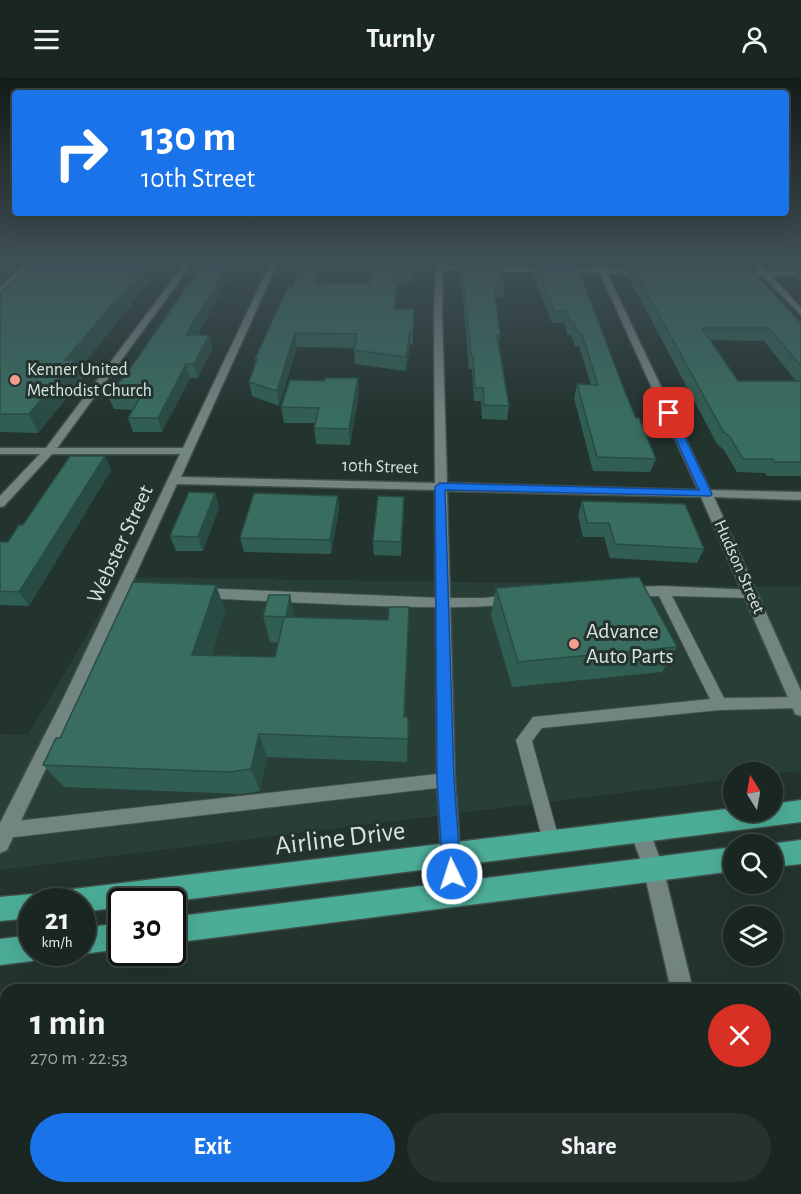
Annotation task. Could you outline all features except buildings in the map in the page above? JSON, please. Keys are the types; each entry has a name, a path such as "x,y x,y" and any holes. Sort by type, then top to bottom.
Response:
{"highway":[{"name":"Airline Drive","path":"96,898 801,811"},
{"path":"783,854 801,852"},
{"path":"186,928 653,867 723,860"},
{"path":"0,909 18,907"},
{"path":"0,952 18,950"}],"street":[{"path":"0,503 48,452 151,314"},
{"name":"Webster Street","path":"4,836 127,590 186,452 251,314"},
{"path":"438,314 446,780 453,893"},
{"name":"Hudson Street","path":"623,314 800,706"},
{"path":"0,451 186,452"},
{"name":"10th Street","path":"174,480 801,496"},
{"path":"640,831 653,867 681,984"}],"lane":[{"path":"663,591 720,704"},
{"path":"618,593 663,591 750,593"},
{"path":"192,593 443,603 484,603 528,597"},
{"path":"551,843 524,740 538,722 720,704 800,706"},
{"path":"4,836 446,780"}],"shaded area":[{"path":"121,577 801,587 801,771 783,773 783,762 723,762 723,780 0,870 0,734 28,735"}],"place":[{"name":"Kenner United Methodist Church","path":"15,380"},
{"name":"Advance Auto Parts","path":"574,644"}],"route":[{"path":"452,874 446,780 440,487 706,494 669,413"}]}
